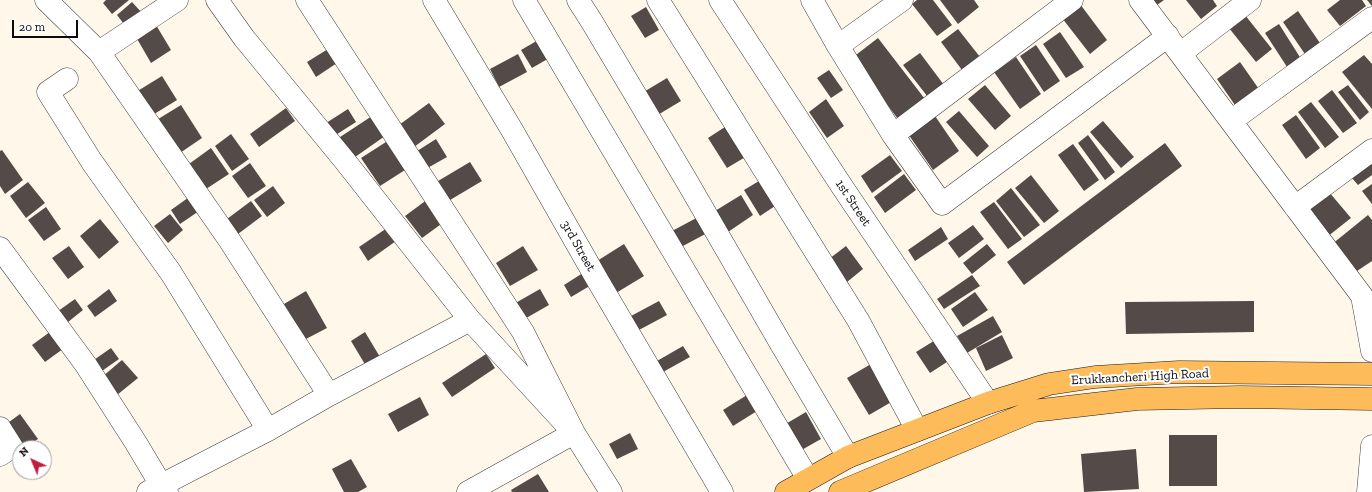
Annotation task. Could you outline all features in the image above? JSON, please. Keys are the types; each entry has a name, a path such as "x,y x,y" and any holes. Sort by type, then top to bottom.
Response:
{"main road":[{"name":"Erukkancheri High Road","path":"786,492 848,457 988,403 1049,384 1094,377 1179,372 1372,374"},
{"path":"840,492 1033,411 1137,399 1240,397 1372,399"}],"street":[{"path":"46,0 99,52 230,241 329,395"},
{"path":"99,52 177,0"},
{"path":"217,0 244,38 345,161 470,320 574,433"},
{"path":"307,0 523,332 574,433 611,492"},
{"name":"3rd Street","path":"434,0 512,130 598,281 722,492"},
{"path":"524,0 808,479"},
{"path":"578,0 661,137 848,457"},
{"path":"658,0 858,320 917,430"},
{"name":"1st Street","path":"720,0 843,188 988,403"},
{"path":"812,0 838,46 894,135 942,204 1175,45 1250,0"},
{"path":"838,46 902,0"},
{"path":"894,135 1072,0"},
{"path":"1140,0 1295,207 1367,292 1372,351"},
{"path":"1231,121 1372,18"},
{"path":"68,79 48,92 92,162 171,273 268,430"},
{"path":"1295,207 1372,150"},
{"path":"0,248 86,365 136,443 158,490 329,395 470,320"},
{"path":"0,428 12,446 0,456"},
{"path":"468,492 574,433"},
{"path":"1368,492 1372,446"}],"building":[{"path":"106,0 129,0 112,14 103,3"},
{"path":"917,0 933,0 952,25 937,36 912,4"},
{"path":"940,0 974,0 979,7 958,24"},
{"path":"1153,0 1164,0 1157,5"},
{"path":"1186,0 1213,0 1217,6 1201,19"},
{"path":"1340,0 1362,0 1366,6 1340,26 1327,10"},
{"path":"1367,0 1372,0 1372,6"},
{"path":"132,2 143,14 127,28 117,15"},
{"path":"1080,4 1107,40 1090,54 1062,18"},
{"path":"646,7 659,30 645,38 631,16"},
{"path":"1298,11 1324,49 1309,60 1283,22"},
{"path":"1245,15 1272,49 1256,62 1229,28"},
{"path":"1279,24 1303,62 1289,70 1265,33"},
{"path":"156,25 171,50 151,63 136,37"},
{"path":"958,29 980,57 962,70 941,42"},
{"path":"1060,32 1084,67 1066,78 1043,44"},
{"path":"878,38 928,103 901,123 852,58"},
{"path":"540,39 551,57 532,68 521,50"},
{"path":"1036,45 1060,81 1044,92 1020,56"},
{"path":"328,49 337,63 316,77 307,62"},
{"path":"920,53 947,89 931,101 903,65"},
{"path":"518,54 527,72 499,87 490,69"},
{"path":"1364,55 1372,64 1372,109 1342,72"},
{"path":"1016,57 1041,94 1020,109 994,72"},
{"path":"1240,62 1261,92 1237,108 1217,79"},
{"path":"829,70 843,90 831,98 817,78"},
{"path":"162,76 177,100 151,116 136,92"},
{"path":"667,78 681,101 656,116 642,93"},
{"path":"985,85 1011,116 995,130 968,99"},
{"path":"1348,85 1369,112 1360,120 1338,92"},
{"path":"1332,90 1357,123 1343,133 1318,101"},
{"path":"826,99 844,126 827,138 809,112"},
{"path":"1311,102 1339,137 1325,148 1298,112"},
{"path":"429,103 445,124 414,147 399,125"},
{"path":"181,105 202,138 177,155 155,121"},
{"path":"286,108 295,121 259,147 250,134"},
{"path":"348,109 356,122 331,138 323,125"},
{"path":"959,111 989,146 977,157 946,122"},
{"path":"933,113 959,151 933,170 906,131"},
{"path":"1296,115 1320,148 1306,159 1282,125"},
{"path":"372,116 385,136 348,162 334,141"},
{"path":"1103,121 1134,157 1121,168 1090,132"},
{"path":"728,125 747,156 727,168 708,138"},
{"path":"231,134 249,159 232,171 215,146"},
{"path":"1088,135 1115,172 1105,180 1078,143"},
{"path":"436,139 447,157 424,170 414,153"},
{"path":"386,142 405,170 380,186 361,158"},
{"path":"1165,143 1182,166 1024,285 1007,262"},
{"path":"1073,144 1099,180 1084,191 1058,155"},
{"path":"211,148 229,174 206,189 189,164"},
{"path":"2,150 23,180 5,194 0,186 0,151"},
{"path":"890,155 902,171 872,193 861,176"},
{"path":"1369,161 1372,165 1372,175 1358,185 1351,177"},
{"path":"470,162 482,181 445,203 433,184"},
{"path":"250,163 266,186 248,198 232,176"},
{"path":"904,174 916,190 885,213 874,197"},
{"path":"1031,175 1059,211 1044,223 1015,188"},
{"path":"759,181 775,206 760,216 744,190"},
{"path":"28,182 45,203 26,218 10,196"},
{"path":"1372,184 1372,204 1362,191"},
{"path":"273,186 285,203 267,217 254,200"},
{"path":"1011,188 1040,225 1024,237 996,201"},
{"path":"1329,192 1351,218 1327,237 1305,211"},
{"path":"192,195 202,209 180,224 171,210"},
{"path":"741,195 753,215 728,232 715,211"},
{"path":"428,199 444,222 422,238 405,216"},
{"path":"251,201 262,216 238,234 227,219"},
{"path":"994,202 1022,239 1008,249 980,212"},
{"path":"46,207 61,229 44,241 28,220"},
{"path":"170,214 183,230 168,243 154,226"},
{"path":"702,215 711,231 681,247 672,231"},
{"path":"1368,215 1372,220 1372,261 1354,273 1331,245"},
{"path":"100,219 119,242 99,259 80,236"},
{"path":"973,225 984,239 959,258 948,243"},
{"path":"941,227 948,239 915,261 908,250"},
{"path":"387,228 396,241 368,261 359,247"},
{"path":"624,244 644,276 616,293 597,261"},
{"path":"987,244 996,255 972,274 963,263"},
{"path":"69,246 84,267 68,279 52,258"},
{"path":"523,246 538,270 510,286 496,263"},
{"path":"846,246 863,269 847,282 829,259"},
{"path":"586,271 593,284 571,297 564,285"},
{"path":"972,275 980,286 944,309 937,299"},
{"path":"109,289 117,301 95,317 87,306"},
{"path":"540,289 549,305 521,321 512,305"},
{"path":"306,291 327,328 304,340 284,304"},
{"path":"975,292 988,310 963,327 951,309"},
{"path":"75,299 83,310 63,326 54,314"},
{"path":"659,301 667,315 639,330 631,316"},
{"path":"1254,301 1254,332 1126,334 1125,302"},
{"path":"993,316 1002,332 967,353 957,336"},
{"path":"54,329 67,346 45,362 32,345"},
{"path":"365,332 380,357 366,366 351,341"},
{"path":"1002,335 1013,358 986,371 976,348"},
{"path":"937,339 950,360 930,373 916,352"},
{"path":"683,346 690,357 663,372 657,361"},
{"path":"111,348 119,359 99,373 91,362"},
{"path":"486,354 495,368 452,397 442,383"},
{"path":"122,360 138,378 117,395 102,377"},
{"path":"871,364 893,401 869,415 847,378"},
{"path":"747,395 757,411 733,426 723,410"},
{"path":"420,397 429,415 398,432 388,414"},
{"path":"806,412 821,439 798,452 784,425"},
{"path":"20,414 38,439 15,440 5,425"},
{"path":"630,433 638,449 617,459 609,444"},
{"path":"1169,435 1217,435 1217,486 1169,486"},
{"path":"1136,449 1139,489 1084,492 1081,454"},
{"path":"351,459 367,487 358,492 344,492 332,469"},
{"path":"538,474 549,492 512,492 511,490"}]}
